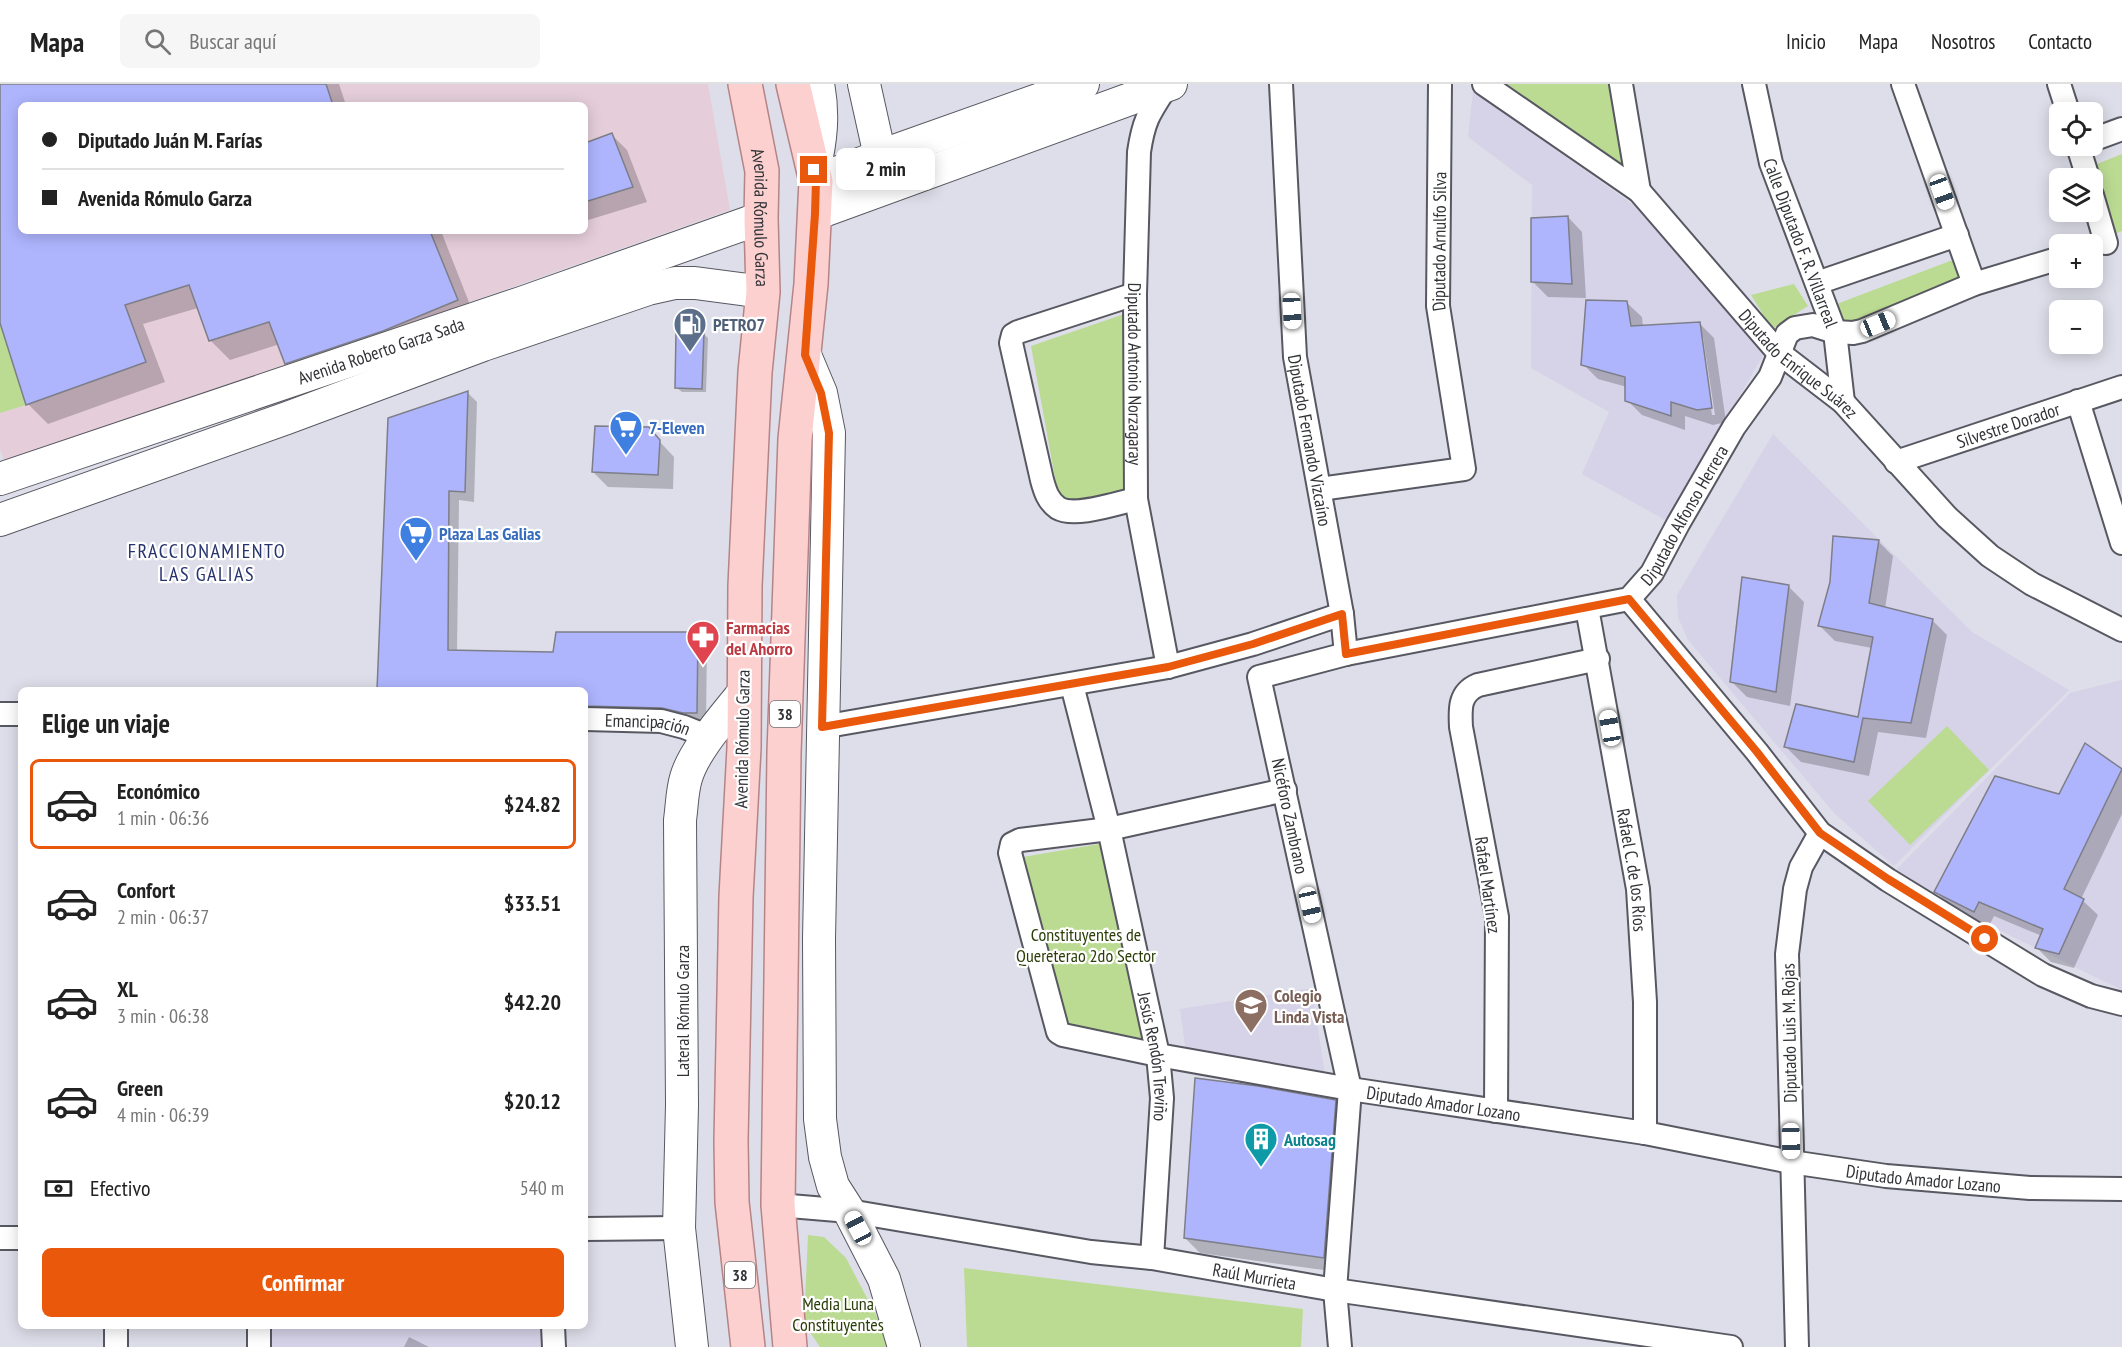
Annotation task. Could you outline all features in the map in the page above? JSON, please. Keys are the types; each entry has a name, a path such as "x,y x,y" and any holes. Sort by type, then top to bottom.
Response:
{"main road":[{"name":"38","path":"790,1347 778,1205 784,753 795,439 805,355 815,214 815,176 793,84"},
{"name":"Avenida Rómulo Garza","path":"743,88 762,171 763,291 755,372 745,586 744,748 736,897 730,1141 732,1202 748,1347"}],"street":[{"path":"818,84 822,110 815,176 880,156 1083,84"},
{"path":"864,84 880,156"},
{"path":"815,214 1169,84"},
{"name":"Diputado Antonio Norzagaray","path":"1168,667 1136,499 1135,294 1139,152 1142,128 1151,108 1169,84"},
{"name":"Diputado Fernando Vizcaíno","path":"1281,84 1295,357 1342,614 1346,654"},
{"name":"Diputado Arnulfo Silva","path":"1320,489 1464,470 1438,306 1440,84"},
{"name":"Diputado Enrique Suárez","path":"1484,84 1638,191 1778,352 1843,402 1947,517 1990,556 2042,589 2122,630"},
{"path":"1621,84 1638,191"},
{"name":"Calle Diputado F. R. Villarreal","path":"1754,84 1771,163 1835,332 1843,402"},
{"path":"1904,84 1974,284"},
{"path":"2059,84 2065,102"},
{"path":"2103,136 2122,129"},
{"name":"Avenida Roberto Garza Sada","path":"0,480 512,306 761,218"},
{"path":"2101,222 2107,242"},
{"path":"1817,283 1957,235"},
{"name":"Diputado Alfonso Herrera","path":"1259,676 1346,654 1629,599 1652,573 1734,427 1770,377 1787,334 1796,328 1813,325 1835,332 1862,331 1974,284 2049,261"},
{"name":"Avenida Roberto Garza Sada","path":"0,520 287,418 483,345 648,289 675,283 695,283 763,291"},
{"path":"1135,294 1018,332 1013,335 1011,343 1042,480 1050,501 1063,510 1073,511 1136,499"},
{"path":"805,355 821,393 829,433 819,939 820,1119 825,1157 833,1186 849,1211 884,1279 904,1347"},
{"name":"Silvestre Dorador","path":"1896,462 2122,387"},
{"path":"2078,401 2122,543"},
{"path":"1629,599 1757,752 1820,833 1888,879 2043,975 2091,996 2122,1004"},
{"name":"Rafael C. de los Ríos","path":"1587,608 1638,889 1644,1002 1646,1133"},
{"path":"822,727 1168,667 1253,644 1342,614"},
{"name":"Rafael Martínez","path":"1496,1111 1497,917 1461,727 1460,712 1463,698 1468,691 1478,685 1598,659"},
{"name":"Nicéforo Zambrano","path":"1259,676 1350,1089 1335,1290 1340,1347"},
{"name":"Jesús Rendón Treviño","path":"1072,685 1109,830 1158,1055 1162,1098 1152,1258"},
{"name":"Lateral Rómulo Garza","path":"692,1347 679,1228 682,1105 680,820 686,778 709,737 743,693"},
{"path":"0,714 18,714"},
{"name":"Emancipación","path":"588,719 661,721 709,737"},
{"path":"1109,830 1285,790"},
{"name":"Diputado Amador Lozano","path":"1109,830 1020,840 1010,846 1058,1032 1063,1035 1158,1055 1350,1089 1646,1133 1791,1162 1886,1176 2030,1188 2122,1189"},
{"name":"Diputado Luis M. Rojas","path":"1797,1347 1787,954 1794,899 1801,867 1820,833"},
{"name":"Raúl Murrieta","path":"778,1205 849,1211 1091,1252 1152,1258 1335,1290 1731,1347"},
{"path":"588,1230 679,1228"},
{"path":"0,1238 18,1238"},
{"path":"116,1329 116,1347"},
{"path":"259,1329 259,1347"},
{"path":"553,1329 554,1347"}],"shaded area":[{"path":"0,84 708,84 730,210 6,467 0,449 0,413 26,405 0,323"},
{"path":"1473,91 1649,216 1765,352 1667,521 1582,474 1609,412 1531,368 1532,185 1468,137"},
{"path":"1773,434 1972,632 2069,690 1894,866 1835,814 1688,640 1678,617 1677,595"},
{"path":"2122,680 2122,990 1966,914 1894,872 2070,693"},
{"name":"Colegio Linda Vista","path":"1312,988 1325,1075 1187,1059 1180,1009"},
{"path":"266,1329 560,1329 562,1347 266,1347"}],"green space":[{"path":"1507,84 1614,84 1626,169"},
{"path":"2122,154 2122,231 2114,234 2103,200 2103,168 2093,168 2092,166"},
{"path":"1958,258 1966,281 1842,325 1834,305"},
{"path":"1794,284 1808,306 1772,329 1751,295"},
{"path":"1133,311 1128,489 1060,505 1031,346"},
{"path":"0,323 26,405 0,413"},
{"path":"1947,726 1989,770 1910,845 1868,801"},
{"name":"Constituyentes de Quereterao 2do Sector","path":"1105,843 1151,1043 1064,1033 1023,857"},
{"name":"Media Luna Constituyentes","path":"808,1235 824,1237 846,1258 886,1334 889,1347 820,1347 804,1323"},
{"path":"964,1268 1303,1309 1301,1347 967,1347"}],"building":[{"path":"0,84 326,84 332,102 18,102 18,234 431,234 458,300 383,331 285,364 269,322 209,341 189,285 125,305 146,362 26,405 0,323"},
{"path":"612,133 633,187 588,201 588,142"},
{"path":"1568,216 1572,284 1531,282 1531,218"},
{"path":"1586,300 1627,301 1631,326 1700,322 1712,408 1697,410 1671,402 1671,416 1625,401 1625,377 1581,365"},
{"name":"PETRO7","path":"676,331 704,332 702,389 675,388"},
{"name":"Plaza Las Galias","path":"468,391 465,492 449,491 448,650 553,652 556,632 698,632 697,713 683,713 662,708 588,706 588,687 377,687 388,418"},
{"name":"7-Eleven","path":"595,426 649,427 660,440 658,475 592,472"},
{"path":"1833,536 1879,540 1869,603 1933,619 1911,723 1863,718 1854,762 1784,747 1796,704 1858,717 1873,637 1818,626 1830,582"},
{"path":"1742,577 1789,585 1776,692 1730,682"},
{"path":"2085,743 2122,769 2064,889 2084,899 2059,954 2035,948 2043,929 1979,902 1974,912 1934,892 1995,776 2059,794"},
{"name":"Autosag","path":"1195,1078 1258,1086 1336,1100 1324,1258 1184,1238"}],"place":[{"name":"PETRO7","path":"690,353"},
{"name":"7-Eleven","path":"626,456"},
{"name":"Plaza Las Galias","path":"416,562"},
{"name":"Farmacias del Ahorro","path":"703,666"},
{"name":"Colegio Linda Vista","path":"1251,1034"},
{"name":"Autosag","path":"1261,1168"}],"district":[{"name":"FRACCIONAMIENTO LAS GALIAS","path":"207,562"}],"route":[{"path":"814,170 815,214 805,355 821,393 829,433 822,727 1168,667 1253,644 1342,614 1346,654 1629,599 1757,752 1820,833 1888,879 1985,939"}]}
